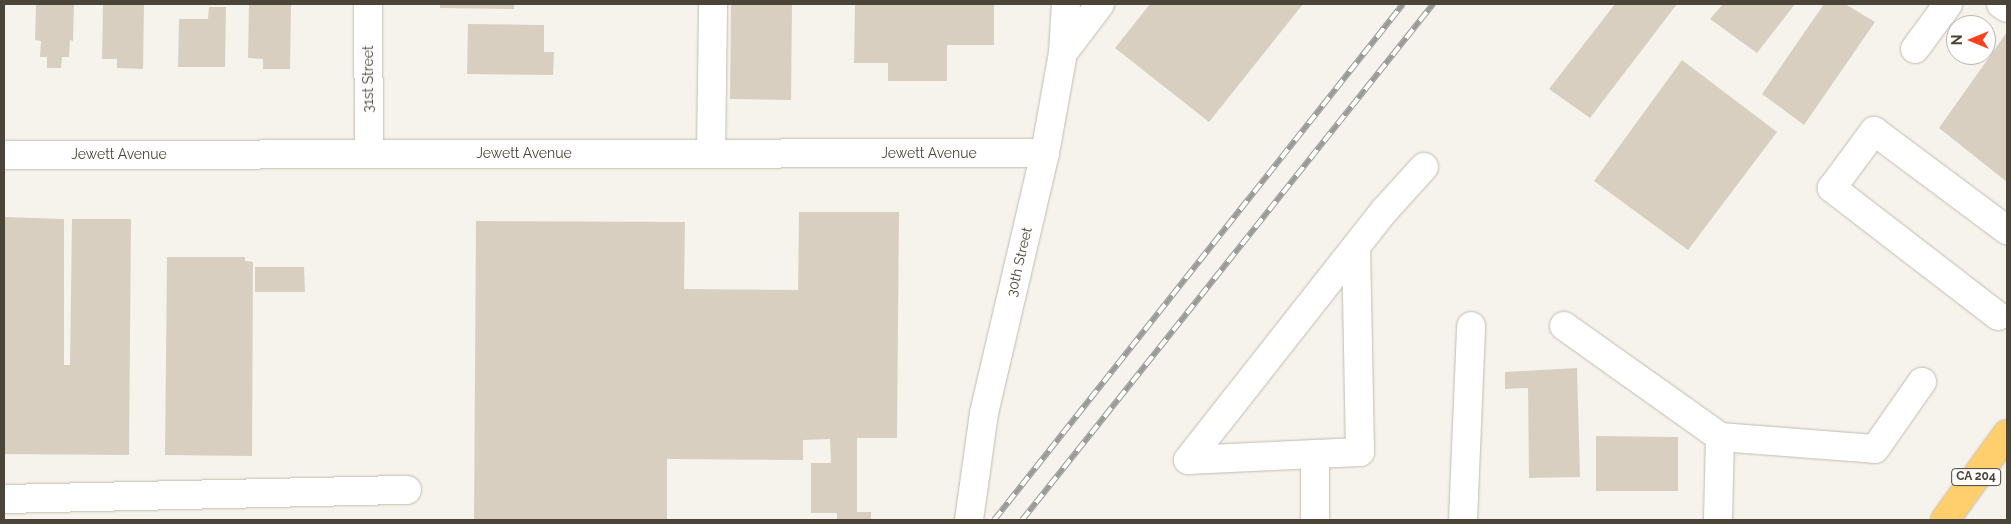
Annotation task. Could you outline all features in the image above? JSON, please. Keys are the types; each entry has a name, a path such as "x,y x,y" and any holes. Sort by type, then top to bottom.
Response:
{"highway":[{"name":"CA 204","path":"1945,520 2007,434"}],"street":[{"name":"31st Street","path":"368,4 369,153"},
{"path":"711,153 713,4"},
{"name":"30th Street","path":"969,520 984,413 1044,152 1063,53 1066,4"},
{"path":"1063,53 1100,4"},
{"path":"1915,49 1948,4"},
{"path":"2001,4 2007,8"},
{"path":"2004,314 1832,188 1874,131 2007,230"},
{"name":"Jewett Avenue","path":"4,155 1044,152"},
{"path":"1356,246 1360,452 1188,460 1356,246 1424,166"},
{"path":"1463,520 1471,326"},
{"path":"1564,326 1720,437 1875,449 1922,382"},
{"path":"1718,520 1720,437"},
{"path":"1315,454 1315,520"},
{"path":"4,499 406,490"}],"building":[{"path":"36,4 74,4 73,41 70,40 69,57 62,57 61,68 47,68 47,57 40,57 41,41 35,40"},
{"path":"103,4 144,4 143,69 117,68 117,59 102,59"},
{"path":"249,4 291,4 290,69 263,69 263,59 248,58"},
{"path":"440,4 514,4 514,9 440,8"},
{"path":"731,4 792,4 791,100 730,99"},
{"path":"855,4 994,4 994,45 947,45 947,81 888,81 888,63 854,63"},
{"path":"1150,4 1303,4 1209,122 1115,48"},
{"path":"1615,4 1677,4 1590,118 1549,89"},
{"path":"1723,4 1795,4 1757,53 1710,19"},
{"path":"1824,4 1845,4 1875,22 1804,125 1762,94"},
{"path":"209,7 226,7 225,67 178,67 179,19 208,19"},
{"path":"468,24 544,25 544,52 554,52 553,75 467,74"},
{"path":"2007,32 2007,182 1939,128 1984,65 1996,65 1996,48"},
{"path":"1682,60 1777,132 1688,250 1594,181"},
{"path":"799,212 899,212 897,438 857,438 857,512 871,512 871,520 837,520 837,513 811,513 811,463 831,463 830,439 803,440 803,460 667,459 667,520 474,520 476,221 685,222 684,289 798,290"},
{"path":"4,217 64,219 64,365 70,365 72,219 131,219 129,455 4,454"},
{"path":"167,257 245,257 245,261 253,262 252,456 165,455"},
{"path":"255,267 304,267 305,292 255,292"},
{"path":"1577,368 1580,477 1529,478 1528,388 1505,389 1505,372"},
{"path":"1596,436 1678,437 1678,491 1596,491"}],"railway":[{"path":"994,520 1403,4"},
{"path":"1022,520 1433,4"}]}
